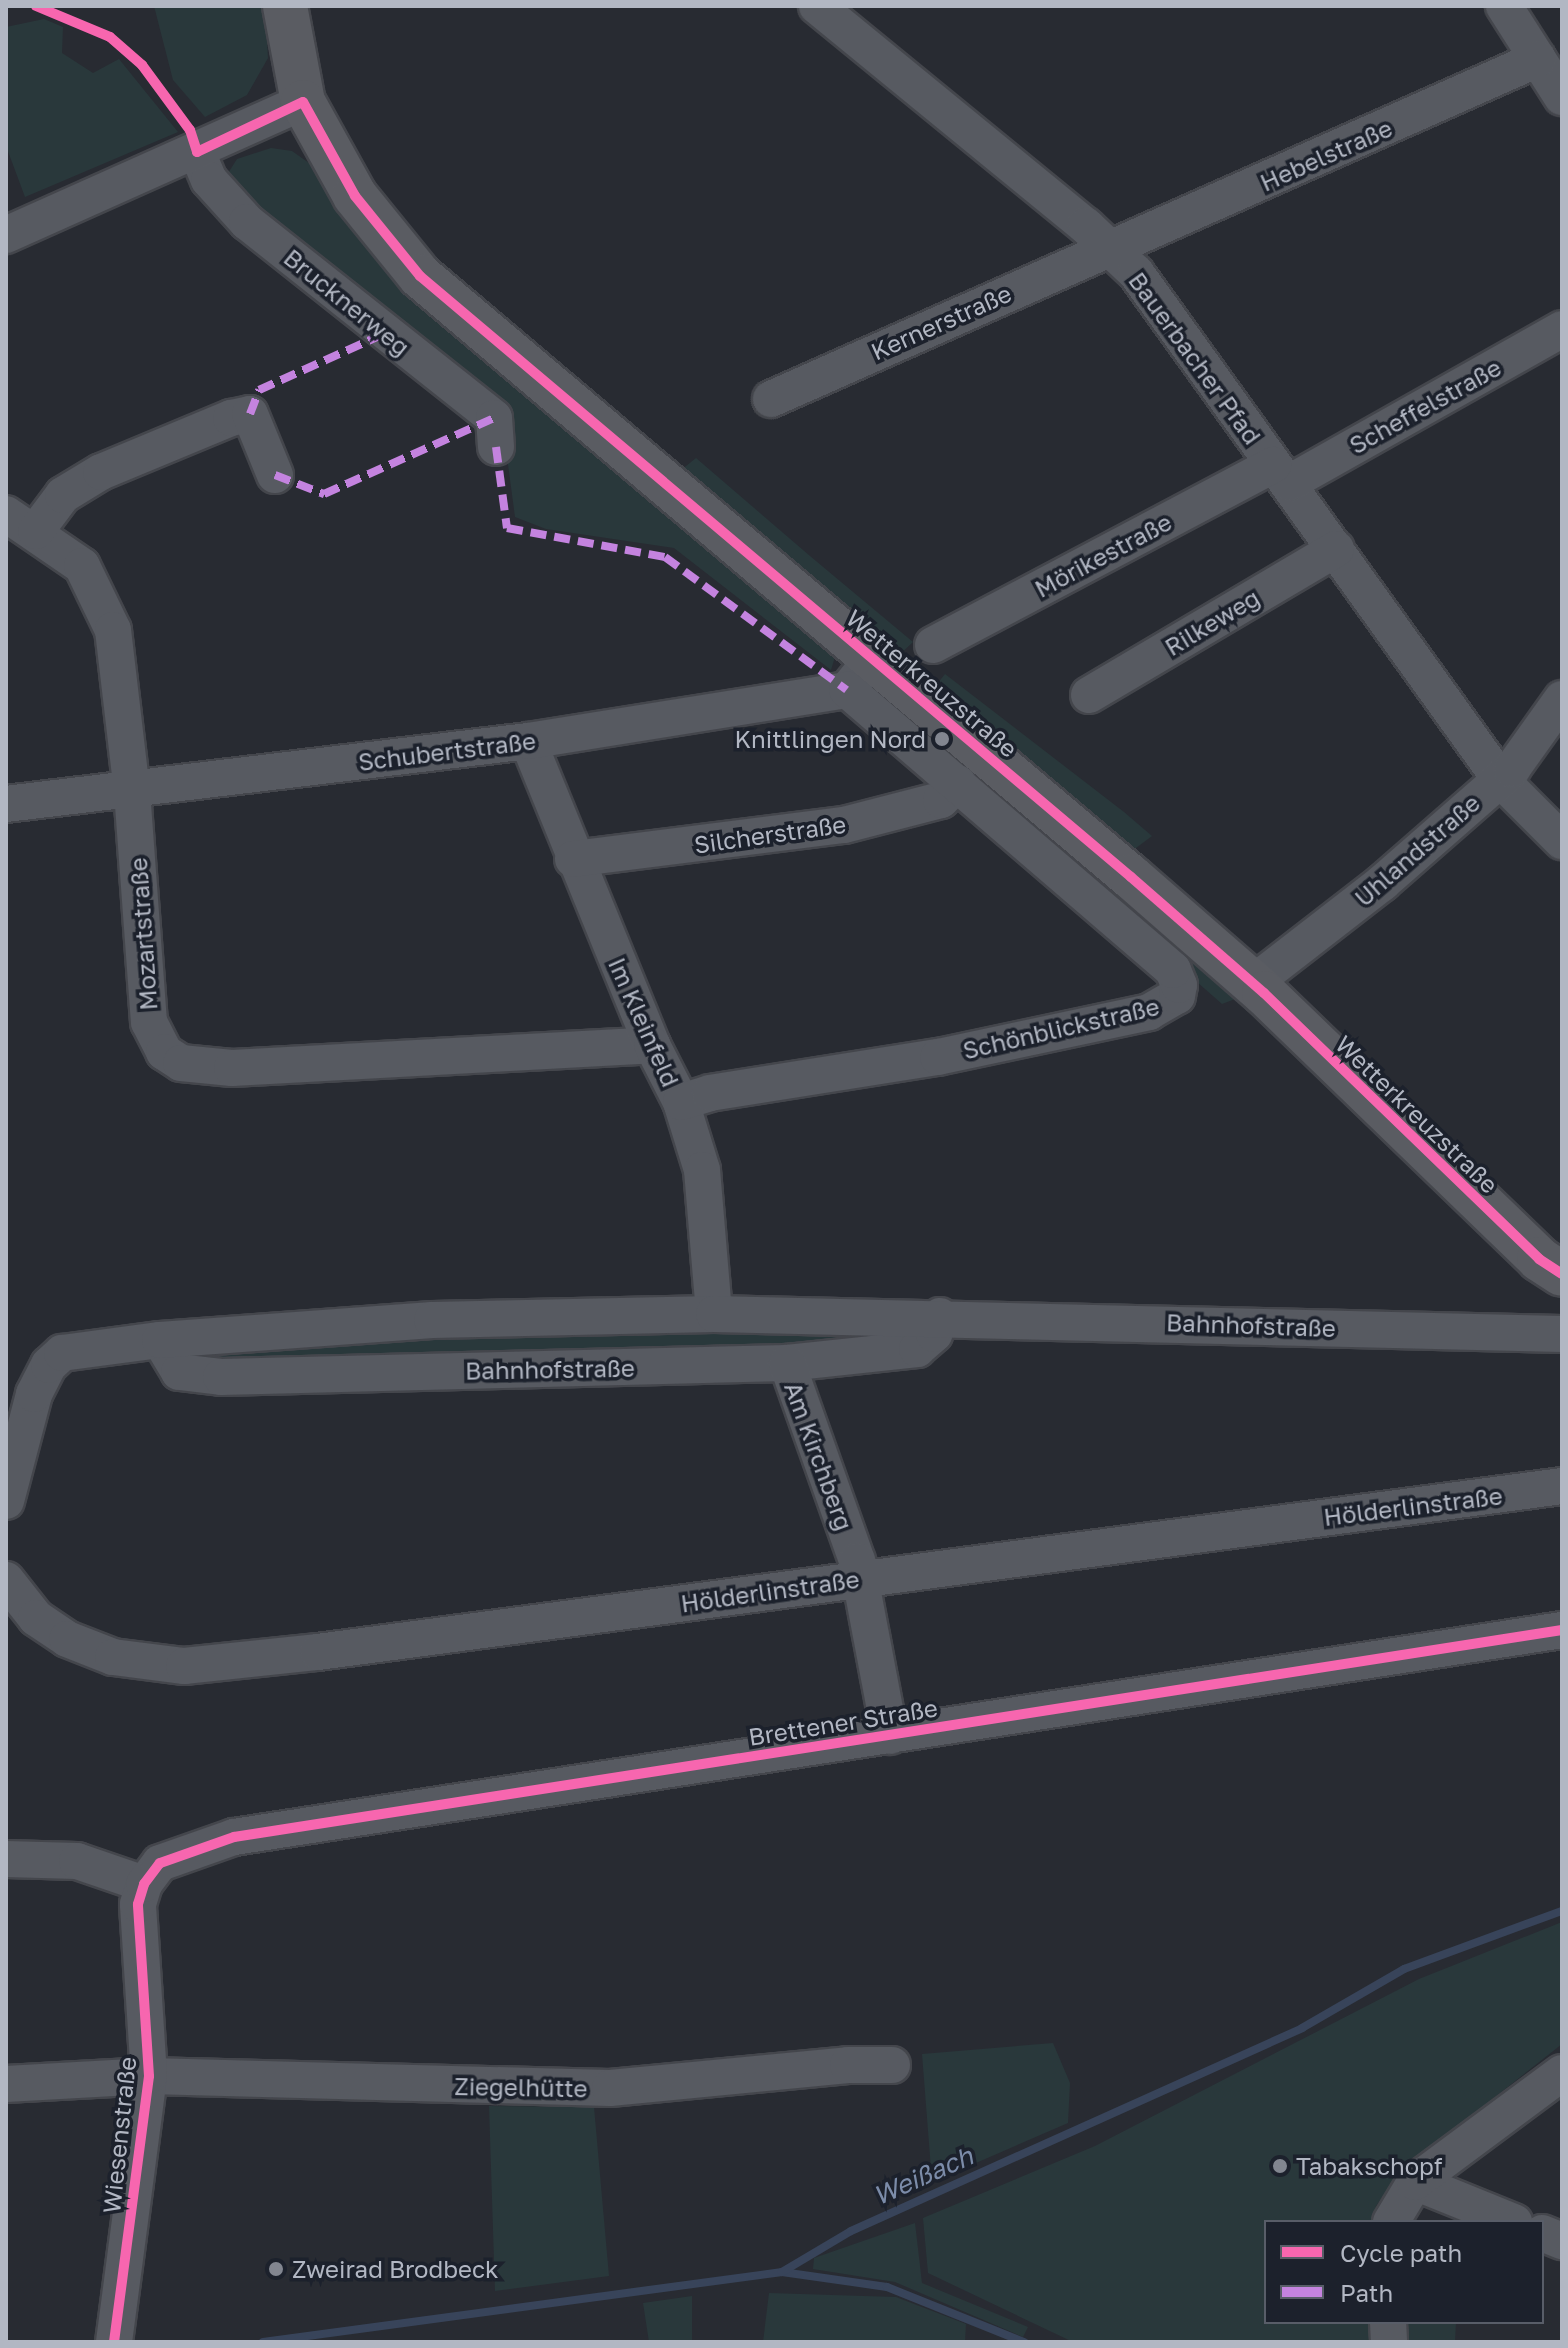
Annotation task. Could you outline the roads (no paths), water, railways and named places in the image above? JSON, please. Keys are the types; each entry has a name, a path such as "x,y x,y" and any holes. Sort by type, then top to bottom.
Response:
{"main road":[{"name":"Wetterkreuzstraße","path":"285,6 303,102 355,196 420,276 860,674 1252,984 1539,1259 1562,1274"}],"street":[{"name":"Bauerbacher Pfad","path":"817,6 1113,250 1136,273 1500,779 1562,841"},
{"path":"1504,6 1562,97"},
{"name":"Hebelstraße","path":"1113,250 1538,59"},
{"path":"6,235 303,102"},
{"name":"Brucknerweg","path":"197,152 209,180 247,222 494,418 496,447"},
{"name":"Kernerstraße","path":"771,399 1070,264 1113,250"},
{"name":"Scheffelstraße","path":"1281,474 1562,329"},
{"path":"21,522 101,472 250,414 275,475"},
{"name":"Mörikestraße","path":"933,645 1281,474"},
{"name":"Mozartstraße","path":"21,522 82,566 113,630 132,791 149,1022 164,1052 181,1063 232,1068 652,1045"},
{"name":"Rilkeweg","path":"1089,695 1336,549"},
{"name":"Schubertstraße","path":"6,804 528,741 860,674"},
{"name":"Schönblickstraße","path":"681,1102 710,1093 968,1051 1149,1012 1177,996 1173,970 958,783 860,674"},
{"name":"Uhlandstraße","path":"1252,984 1382,883 1500,779 1562,699"},
{"name":"Im Kleinfeld","path":"528,741 573,859 652,1045 681,1102 702,1170 714,1314"},
{"name":"Silcherstraße","path":"573,859 844,825 941,800 958,783"},
{"name":"Bahnhofstraße","path":"6,1501 34,1394 49,1365 62,1353 160,1340 432,1320 714,1314 940,1316 1562,1334"},
{"name":"Bahnhofstraße","path":"160,1340 179,1372 221,1377 787,1363 917,1349 934,1334 940,1316"},
{"name":"Am Kirchberg","path":"787,1363 862,1578 890,1736"},
{"name":"Hölderlinstraße","path":"6,1580 36,1618 67,1639 113,1657 184,1666 1562,1486"},
{"name":"Brettener Straße","path":"144,1884 160,1863 234,1837 1562,1630"},
{"path":"6,1859 77,1861 144,1884"},
{"name":"Wiesenstraße","path":"114,2342 149,2076 138,1929 144,1884"},
{"name":"Ziegelhütte","path":"6,2084 149,2076 610,2088 848,2065 892,2065"},
{"path":"1392,2220 1415,2182 1562,2073"},
{"path":"1415,2182 1509,2220"}],"waterway":[{"name":"Weißach","path":"263,2342 782,2272 851,2231 1302,2028 1404,1969 1562,1911"},
{"path":"782,2272 887,2287 1024,2342"}],"place":[{"name":"Knittlingen Nord","path":"942,739"},
{"name":"Tabakschopf","path":"1280,2166"},
{"name":"Zweirad Brodbeck","path":"276,2269"}]}
